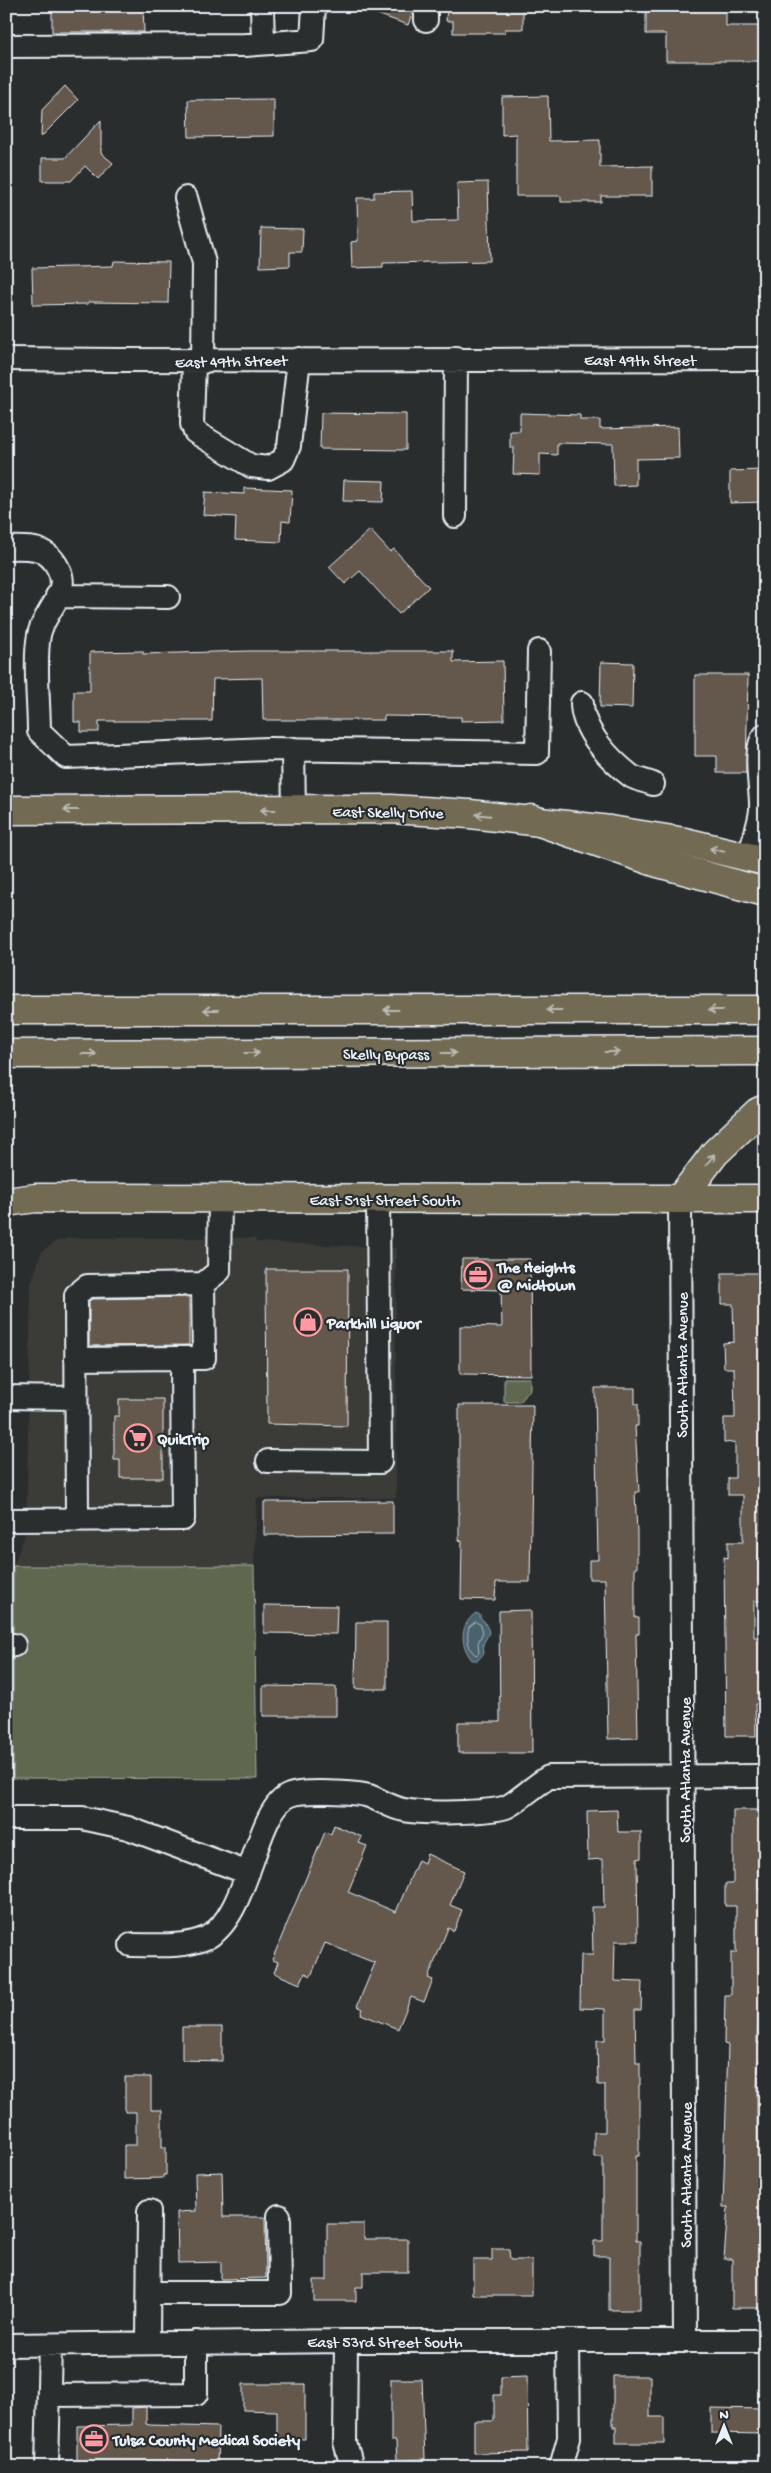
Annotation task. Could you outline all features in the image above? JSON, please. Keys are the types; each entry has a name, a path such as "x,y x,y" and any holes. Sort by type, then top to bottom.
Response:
{"main road":[{"name":"East Skelly Drive","path":"6,810 391,809 531,819 685,842 757,859"},
{"path":"531,819 658,863 765,892"},
{"path":"6,1010 765,1010"},
{"name":"Skelly Bypass","path":"6,1054 765,1051"},
{"path":"680,1199 715,1153 758,1112 765,1109"},
{"name":"East 51st Street South","path":"6,1202 36,1198 765,1199"}],"street":[{"path":"262,6 263,43"},
{"path":"6,46 263,43 312,40 314,6"},
{"path":"186,198 204,263 199,362 192,424 195,432 251,466 268,468 283,460 289,446 300,359"},
{"path":"455,516 456,358"},
{"name":"East 49th Street","path":"6,359 199,362 456,358 765,359"},
{"path":"6,548 31,547 46,551 54,560 61,574 62,588 44,619 39,635 39,731 66,757 293,749 538,753 539,651"},
{"path":"57,596 168,596"},
{"path":"582,703 586,725 605,750 632,777 653,784"},
{"path":"757,859 762,808 759,797 759,746 765,735"},
{"path":"293,749 294,810"},
{"path":"78,1519 76,1295 87,1286 203,1284 219,1271 220,1198"},
{"path":"268,1461 380,1462 378,1199"},
{"name":"South Atlanta Avenue","path":"680,1199 685,2341"},
{"path":"76,1359 204,1358 203,1284"},
{"path":"6,1520 183,1519 182,1358"},
{"path":"6,1397 76,1398"},
{"path":"131,1945 183,1945 206,1938 221,1928 232,1911 274,1807 289,1795 328,1792 367,1795 403,1810 489,1811 508,1806 530,1788 549,1777 765,1776"},
{"path":"6,1818 82,1818 128,1828 248,1873"},
{"path":"148,2343 149,2211"},
{"path":"149,2293 280,2293 279,2216"},
{"path":"346,2341 345,2442 352,2467"},
{"name":"East 53rd Street South","path":"6,2345 346,2341 765,2341"},
{"path":"561,2467 568,2438 568,2341"},
{"path":"50,2395 196,2394 196,2342"},
{"path":"47,2467 50,2345"}],"shaded area":[{"name":"QuikTrip","path":"68,1238 255,1238 256,1242 396,1248 396,1498 257,1498 254,1566 13,1566 26,1532 31,1283 42,1251 55,1242"}],"green space":[{"path":"504,1378 530,1378 530,1390 520,1402 504,1402"},
{"path":"13,1566 254,1566 257,1779 13,1778"}],"water":[{"path":"476,1613 484,1621 489,1633 483,1644 484,1653 478,1660 472,1660 465,1647 463,1635 464,1628"}],"building":[{"path":"52,6 143,6 144,32 52,32"},
{"path":"360,6 413,6 413,11 408,25 360,8"},
{"path":"447,6 523,6 523,29 505,29 505,33 453,33 453,21 446,21"},
{"path":"646,6 726,6 726,26 760,26 760,61 666,61 666,34 646,34"},
{"path":"65,86 78,100 41,137 42,110"},
{"path":"548,96 549,141 600,140 600,167 652,166 652,196 601,196 601,202 561,202 561,196 516,196 516,134 502,135 502,97"},
{"path":"274,99 274,136 189,137 188,100"},
{"path":"101,120 101,153 113,163 98,179 85,166 71,181 42,181 42,158 65,158"},
{"path":"488,182 490,261 383,263 383,267 352,268 351,242 358,241 357,198 374,198 374,192 412,191 413,221 458,220 457,183"},
{"path":"261,228 303,229 302,252 290,252 290,266 260,267"},
{"path":"114,261 169,262 168,303 88,302 88,304 33,305 32,268 113,266"},
{"path":"321,413 406,414 406,450 320,449"},
{"path":"520,413 580,415 580,420 600,420 600,429 678,427 679,458 636,459 636,485 614,486 613,444 557,443 557,455 540,454 540,475 513,474 514,448 510,448 510,431 520,431"},
{"path":"765,470 765,502 730,503 730,471"},
{"path":"344,480 384,481 383,502 343,501"},
{"path":"244,488 292,490 290,522 282,521 281,542 235,540 236,517 203,515 205,492 244,494"},
{"path":"370,530 390,552 394,549 429,587 399,614 360,571 345,584 329,567"},
{"path":"143,651 143,654 249,651 453,651 453,662 503,661 504,720 461,721 461,717 384,716 384,720 263,720 262,678 213,679 212,721 99,721 99,732 81,732 81,722 74,722 74,691 90,691 90,652"},
{"path":"601,662 633,663 632,708 600,707"},
{"path":"695,675 748,675 746,773 717,773 717,756 695,756"},
{"path":"462,1259 530,1259 531,1375 460,1374 460,1326 502,1327 501,1290 461,1289"},
{"name":"Parkhill Liquor","path":"266,1269 348,1269 347,1426 267,1424"},
{"path":"722,1273 765,1273 765,1531 759,1531 758,1582 765,1582 765,1601 754,1601 754,1637 761,1637 761,1645 765,1645 765,1704 755,1704 756,1736 726,1736 724,1557 728,1558 728,1542 743,1542 743,1495 728,1495 728,1478 735,1478 735,1442 724,1443 724,1418 735,1418 734,1368 724,1368 723,1343 734,1342 733,1304 722,1304"},
{"path":"189,1297 189,1345 89,1346 89,1301 92,1299"},
{"path":"595,1388 635,1388 635,1404 638,1404 638,1426 635,1426 639,1492 635,1492 637,1568 635,1568 635,1618 639,1618 639,1634 636,1634 638,1738 608,1739 605,1579 589,1579 589,1560 598,1560"},
{"name":"QuikTrip","path":"119,1399 163,1399 163,1478 120,1478 120,1460 114,1460 114,1416 119,1416"},
{"path":"459,1405 533,1405 530,1582 496,1582 495,1600 461,1599 462,1541 459,1540"},
{"path":"393,1501 393,1534 264,1535 264,1502"},
{"path":"264,1605 337,1606 336,1634 264,1633"},
{"path":"531,1610 532,1753 458,1753 458,1722 500,1722 499,1611"},
{"path":"356,1622 387,1622 387,1689 355,1689"},
{"path":"263,1686 336,1687 336,1716 263,1716"},
{"path":"617,1810 618,1832 641,1832 641,1858 637,1859 638,1941 615,1941 614,1981 642,1982 641,2010 635,2010 636,2063 640,2063 639,2156 636,2156 636,2241 640,2241 640,2310 609,2310 609,2256 594,2256 594,2241 603,2241 603,2157 594,2157 594,2132 605,2132 605,2085 598,2085 597,2040 605,2040 605,2009 580,2008 581,1955 593,1955 592,1907 604,1907 603,1859 588,1860 587,1811"},
{"path":"733,1810 765,1810 765,1854 758,1854 758,1889 765,1889 764,2012 758,2012 757,2043 765,2043 765,2061 758,2061 757,2093 758,2185 765,2186 762,2308 732,2308 732,2259 724,2259 728,2207 723,2207 728,2045 724,2044 725,1995 731,1995 731,1953 736,1953 736,1906 725,1906 725,1884 733,1884"},
{"path":"334,1825 362,1837 359,1843 367,1846 348,1892 396,1912 418,1860 424,1863 427,1854 464,1871 450,1905 462,1910 454,1931 448,1928 428,1978 433,1980 424,2002 411,1997 398,2029 361,2014 363,2009 357,2006 375,1963 325,1943 311,1976 305,1973 300,1984 274,1973 278,1962 272,1960 325,1832 331,1834"},
{"path":"182,2027 222,2027 222,2061 182,2060"},
{"path":"125,2077 151,2077 151,2110 162,2110 162,2147 166,2147 166,2175 163,2175 163,2178 124,2179 124,2145 136,2145 136,2112 125,2112"},
{"path":"222,2172 223,2217 265,2217 266,2278 221,2279 221,2262 178,2263 177,2212 196,2211 195,2173"},
{"path":"327,2224 364,2224 364,2239 408,2239 408,2272 363,2272 363,2287 356,2287 356,2301 314,2301 314,2280 327,2280"},
{"path":"492,2249 509,2249 510,2260 532,2260 532,2295 473,2295 473,2260 492,2260"},
{"path":"527,2376 528,2452 474,2453 474,2421 494,2421 494,2395 501,2395 501,2377"},
{"path":"613,2376 650,2376 650,2417 664,2417 664,2443 616,2443 616,2427 613,2427"},
{"path":"391,2379 422,2379 425,2459 397,2460 396,2441 391,2441"},
{"path":"243,2384 305,2384 305,2439 277,2438 277,2411 243,2410"},
{"path":"146,2407 146,2424 218,2427 217,2467 77,2467 77,2426 132,2425 132,2408"},
{"path":"711,2408 765,2409 765,2434 711,2433"}],"place":[{"name":"The Heights @ Midtown","path":"478,1275"},
{"name":"Parkhill Liquor","path":"308,1322"},
{"name":"QuikTrip","path":"138,1438"},
{"name":"Tulsa County Medical Society","path":"94,2439"}]}
